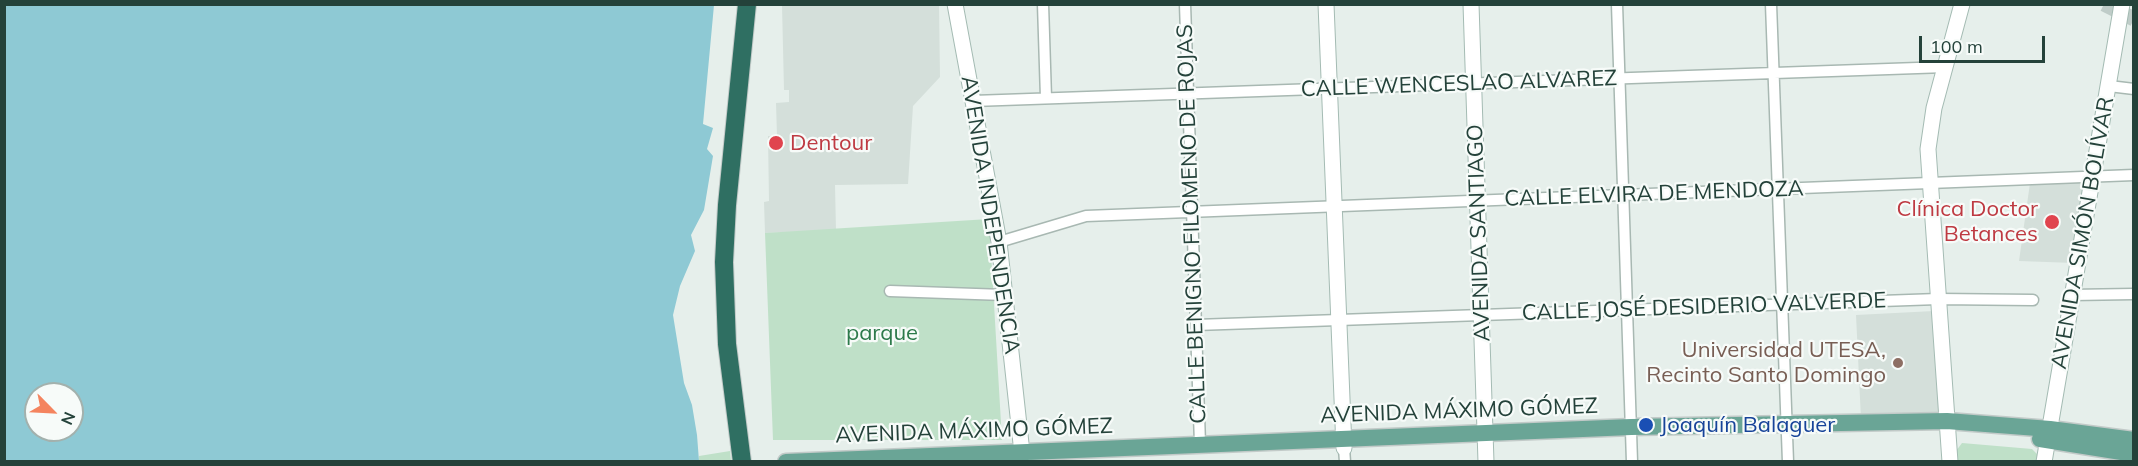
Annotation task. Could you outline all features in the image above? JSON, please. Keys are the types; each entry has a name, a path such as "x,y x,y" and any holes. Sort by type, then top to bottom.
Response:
{"highway":[{"path":"742,462 728,345 724,262 727,205 747,4"},
{"path":"749,462 734,285 736,218 756,4"}],"main road":[{"name":"AVENIDA INDEPENDENCIA","path":"955,4 999,242 1023,458"},
{"path":"1326,4 1344,449"},
{"name":"AVENIDA SANTIAGO","path":"1471,4 1486,462"},
{"path":"1950,462 1928,149 1930,129 1962,4"},
{"name":"AVENIDA SIMÓN BOLÍVAR","path":"2044,462 2122,4"},
{"name":"AVENIDA MÁXIMO GÓMEZ","path":"786,462 1344,449 1486,438 1631,432 1947,425 2133,440"},
{"name":"AVENIDA MÁXIMO GÓMEZ","path":"2049,435 2133,454"},
{"name":"AVENIDA MÁXIMO GÓMEZ","path":"987,462 1200,444 1344,449"}],"street":[{"path":"1043,4 1046,98"},
{"name":"CALLE BENIGNO FILOMENO DE ROJAS","path":"1185,4 1200,444"},
{"path":"1617,4 1629,310 1632,462"},
{"path":"1771,4 1788,462"},
{"name":"CALLE WENCESLAO ALVAREZ","path":"973,101 1946,67"},
{"path":"2109,86 2133,89"},
{"name":"CALLE ELVIRA DE MENDOZA","path":"999,242 1086,216 2133,175"},
{"path":"890,291 1004,295"},
{"path":"2071,295 2133,294"},
{"name":"CALLE JOSÉ DESIDERIO VALVERDE","path":"1196,325 1938,299 2033,300"}],"shaded area":[{"path":"782,5 939,5 940,77 913,106 908,184 835,185 836,231 765,233 764,202 769,201 768,136 777,136 776,103 789,102 789,90 784,90"},
{"name":"Clínica Doctor Betances","path":"2087,182 2074,263 2019,261 2030,183"},
{"name":"Universidad UTESA, Recinto Santo Domingo","path":"1934,311 1939,415 1861,419 1856,315"}],"green space":[{"name":"parque","path":"989,219 1002,440 773,440 765,233"},
{"path":"1962,443 2032,449 2038,455 2037,461 1956,462 1956,451"},
{"path":"730,451 731,461 699,462 699,456"}],"water":[{"path":"4,5 714,5 703,124 713,128 707,149 713,156 704,210 691,235 695,251 680,286 673,315 684,383 692,405 699,461 5,461"}],"tunnel":[{"path":"2104,4 2134,19"}],"place":[{"name":"Dentour","path":"776,143"},
{"name":"Clínica Doctor Betances","path":"2052,222"},
{"name":"Universidad UTESA, Recinto Santo Domingo","path":"1898,363"},
{"name":"Joaquín Balaguer","path":"1646,425"}]}
